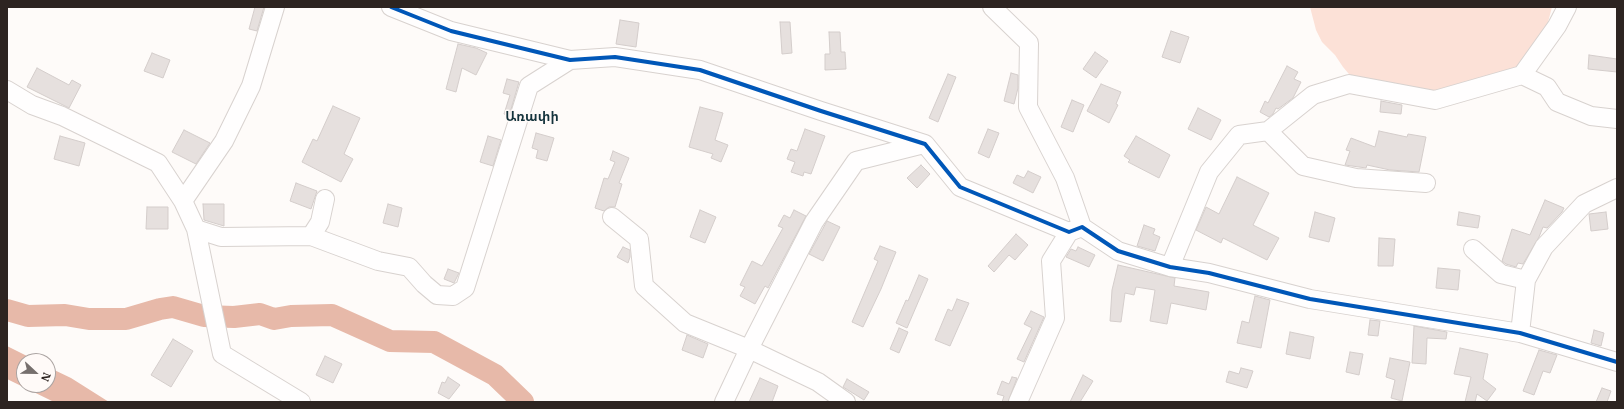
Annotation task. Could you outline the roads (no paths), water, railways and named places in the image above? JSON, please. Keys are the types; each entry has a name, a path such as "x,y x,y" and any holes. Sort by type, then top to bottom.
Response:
{"street":[{"path":"183,201 224,141 251,86 275,7"},
{"path":"391,7 451,31 570,60 615,57 700,70 821,112 925,144 960,187 1076,230 1118,251 1170,267 1208,273 1310,299 1520,334 1617,362"},
{"path":"992,7 1029,43 1028,107 1065,178 1076,230"},
{"path":"1170,267 1209,172 1239,135 1268,131 1313,95 1350,84 1434,100 1522,75 1557,26 1567,7"},
{"path":"196,229 221,237 311,236 378,261 409,267 424,284 437,295 453,296 465,288 529,86 570,60"},
{"path":"1522,75 1547,87 1557,102 1591,116 1617,119"},
{"path":"7,90 32,105 62,116 158,163 183,201 196,229 222,354 302,402"},
{"path":"1268,131 1303,166 1356,178 1426,183"},
{"path":"724,402 749,348 814,222 856,160 925,144"},
{"path":"1520,334 1526,280 1544,247 1584,204 1617,188"},
{"path":"311,236 320,222 325,199"},
{"path":"612,217 639,239 644,286 685,323 749,348 818,382 846,402"},
{"path":"1018,402 1055,318 1051,261 1076,230"},
{"path":"1473,249 1501,274 1526,280"}],"waterway":[{"path":"7,310 28,316 65,315 89,319 126,319 160,309 173,307 204,316 234,317 260,314 274,319 291,316 332,315 390,341 434,342 495,375 523,402"}],"district":[{"name":"Առափի","path":"532,117"}]}
